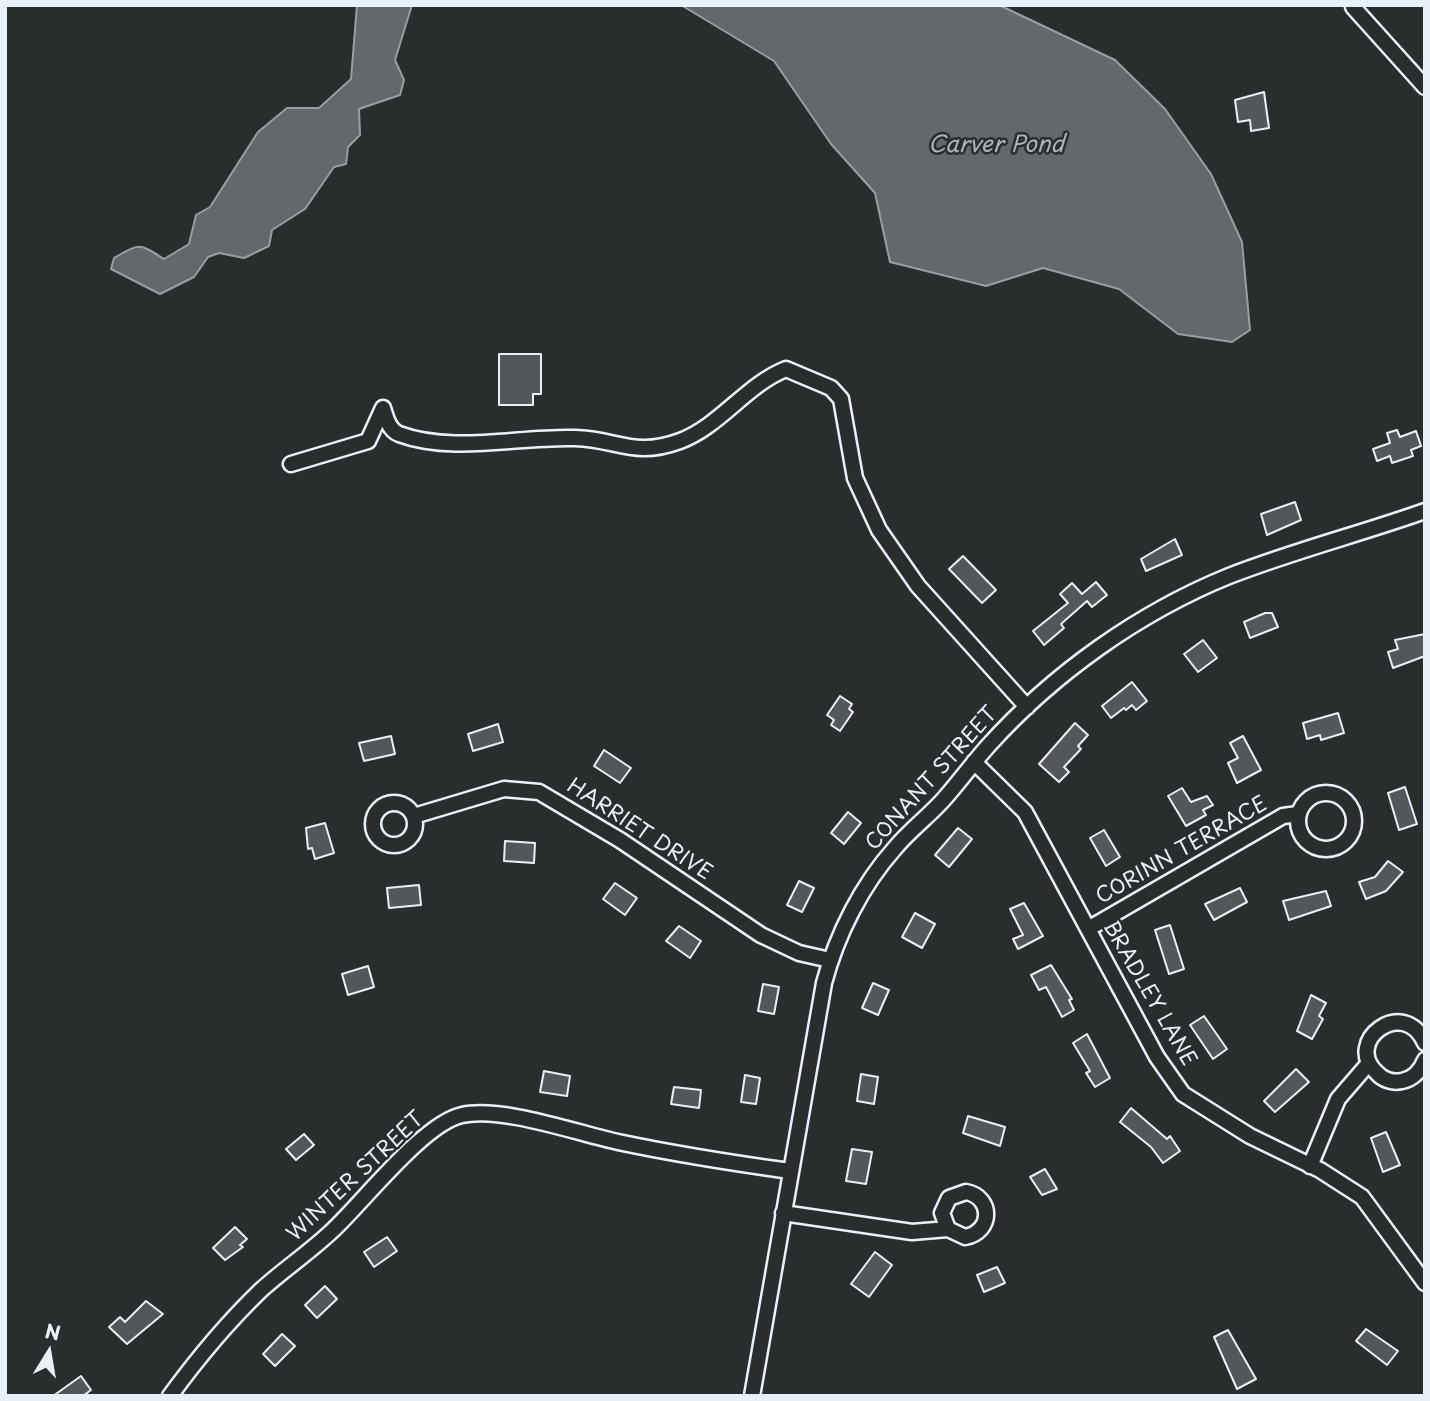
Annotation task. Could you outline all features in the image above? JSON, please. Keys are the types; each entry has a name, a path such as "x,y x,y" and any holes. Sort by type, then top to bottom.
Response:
{"street":[{"path":"1353,7 1425,87"},
{"path":"291,464 368,441 383,408 388,424 396,434 441,443 577,438 635,450 656,448 683,440 786,369 831,388 841,399 855,478 879,530 918,586 1027,707"},
{"name":"CONANT STREET","path":"752,1396 790,1171 830,960 850,916 878,870 1027,707 1102,646 1207,586 1258,565 1425,511"},
{"name":"BRADLEY LANE","path":"974,762 1025,812 1157,1057 1183,1094 1250,1136 1310,1166 1362,1197 1425,1283"},
{"name":"HARRIET DRIVE","path":"414,817 504,789 539,792 621,840 761,935 799,953 830,960"},
{"name":"CORINN TERRACE","path":"1332,794 1341,797 1352,810 1353,829 1342,845 1323,849 1306,841 1300,834 1298,814 1301,806 1315,795 1332,794"},
{"name":"CORINN TERRACE","path":"1088,929 1283,816 1298,814"},
{"path":"1425,1044 1421,1035 1406,1024 1387,1024 1372,1035 1367,1054 1369,1063 1382,1078 1401,1081 1418,1072 1425,1060"},
{"path":"1310,1166 1338,1099 1369,1063"},
{"name":"WINTER STREET","path":"170,1396 216,1338 260,1291 332,1231 419,1143 460,1115 482,1114 541,1123 677,1154 790,1171"},
{"path":"783,1213 912,1232 948,1229"}],"water":[{"path":"357,5 412,5 395,60 404,80 400,95 359,109 360,135 348,147 346,164 334,167 305,209 272,230 269,246 244,258 219,253 208,257 194,277 160,294 111,269 114,258 135,248 144,248 164,259 189,244 196,215 210,207 258,132 287,108 319,108 351,79"},
{"name":"Carver Pond","path":"681,5 999,5 1115,60 1165,109 1211,174 1242,242 1250,330 1232,342 1178,334 1119,289 1043,268 986,286 890,262 875,193 831,144 774,61"}],"building":[{"path":"1264,92 1269,128 1251,131 1250,120 1238,122 1235,100"},
{"path":"499,354 541,354 541,394 533,394 533,405 499,405"},
{"path":"1397,430 1400,437 1416,431 1421,446 1411,450 1413,456 1392,463 1390,456 1377,461 1373,449 1390,443 1387,433"},
{"path":"1295,502 1301,520 1267,535 1261,514"},
{"path":"1175,539 1182,555 1146,571 1141,559"},
{"path":"963,556 996,590 982,603 949,569"},
{"path":"1096,582 1107,595 1092,607 1087,601 1061,624 1064,628 1044,645 1033,631 1068,603 1060,594 1072,583 1082,594"},
{"path":"1265,613 1272,613 1278,627 1250,638 1244,622"},
{"path":"1425,634 1425,656 1393,668 1388,652 1398,649 1395,640"},
{"path":"1203,640 1217,658 1198,672 1184,654"},
{"path":"1132,682 1147,701 1136,710 1132,705 1126,710 1124,708 1111,718 1102,706"},
{"path":"840,696 852,704 849,709 853,712 840,731 831,725 834,720 827,715"},
{"path":"1338,713 1344,733 1321,740 1320,735 1307,739 1303,723"},
{"path":"1075,723 1088,735 1078,746 1081,749 1064,767 1069,772 1059,782 1039,764"},
{"path":"498,724 503,742 473,751 468,734"},
{"path":"391,736 395,754 364,761 359,743"},
{"path":"1243,736 1261,770 1237,783 1228,763 1238,758 1230,743"},
{"path":"604,750 631,768 620,783 594,766"},
{"path":"1405,787 1417,824 1399,830 1388,793"},
{"path":"1182,788 1191,802 1207,796 1213,805 1203,810 1206,815 1186,826 1168,796"},
{"path":"848,812 861,823 844,844 831,833"},
{"path":"325,823 334,853 315,859 312,848 308,849 306,828"},
{"path":"958,828 972,839 949,867 935,855"},
{"path":"1104,830 1120,857 1106,866 1090,838"},
{"path":"505,841 535,843 534,863 504,861"},
{"path":"1388,861 1403,872 1386,891 1366,899 1359,882 1375,877"},
{"path":"799,881 814,888 802,912 787,905"},
{"path":"615,883 637,898 625,915 603,899"},
{"path":"419,885 421,905 389,908 387,888"},
{"path":"1240,888 1247,902 1214,920 1205,904"},
{"path":"1326,891 1331,906 1289,920 1283,901"},
{"path":"1024,903 1043,936 1018,949 1013,939 1023,935 1010,909"},
{"path":"915,913 935,924 922,948 902,937"},
{"path":"1170,925 1184,969 1169,974 1155,930"},
{"path":"679,926 701,941 690,958 666,941"},
{"path":"1051,965 1072,999 1069,1000 1074,1010 1062,1017 1046,987 1039,990 1031,975"},
{"path":"368,966 374,987 348,995 342,974"},
{"path":"873,983 889,990 878,1015 862,1008"},
{"path":"763,984 779,987 774,1014 758,1011"},
{"path":"1311,995 1326,1003 1319,1016 1323,1019 1312,1039 1297,1031"},
{"path":"1204,1016 1227,1049 1213,1059 1190,1025"},
{"path":"1087,1034 1110,1078 1095,1087 1086,1073 1090,1071 1073,1043"},
{"path":"1296,1069 1309,1082 1275,1112 1264,1101"},
{"path":"544,1071 570,1076 567,1096 540,1092"},
{"path":"861,1074 878,1077 874,1104 857,1101"},
{"path":"745,1075 760,1078 756,1104 741,1102"},
{"path":"674,1087 701,1090 699,1108 671,1104"},
{"path":"1131,1108 1167,1139 1170,1136 1180,1151 1163,1163 1151,1147 1120,1122"},
{"path":"968,1116 1005,1127 1000,1146 963,1133"},
{"path":"1386,1132 1400,1165 1383,1172 1371,1138"},
{"path":"304,1134 314,1145 296,1160 286,1149"},
{"path":"852,1149 872,1152 866,1184 846,1181"},
{"path":"1045,1169 1057,1189 1042,1195 1030,1177"},
{"path":"235,1227 247,1239 240,1245 243,1247 225,1260 213,1248"},
{"path":"387,1237 397,1251 374,1267 364,1252"},
{"path":"875,1252 892,1265 869,1297 851,1284"},
{"path":"997,1267 1005,1283 984,1292 977,1275"},
{"path":"325,1286 337,1299 317,1318 305,1305"},
{"path":"146,1301 163,1314 127,1344 109,1327 120,1317 125,1322"},
{"path":"1366,1329 1398,1351 1387,1365 1356,1341"},
{"path":"1228,1330 1256,1379 1237,1389 1214,1337"},
{"path":"282,1334 295,1346 275,1366 263,1354"},
{"path":"81,1376 91,1390 83,1396 53,1396"}]}
